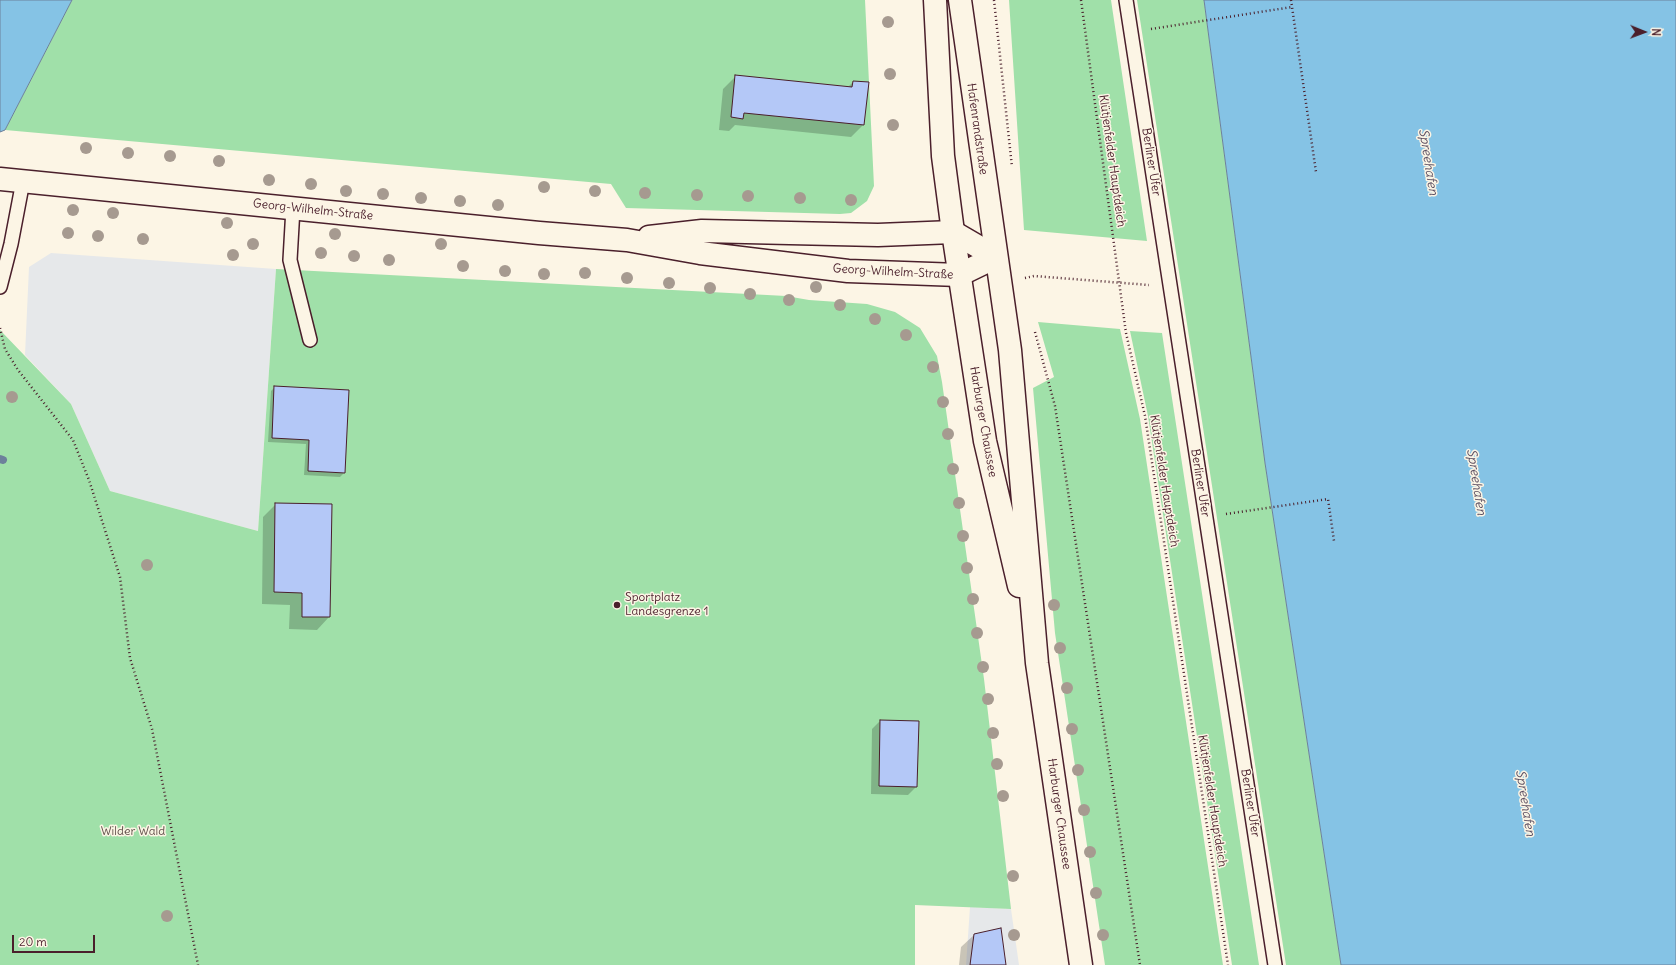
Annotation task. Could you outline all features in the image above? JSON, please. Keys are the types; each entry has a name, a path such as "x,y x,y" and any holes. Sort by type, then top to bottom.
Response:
{"main road":[{"name":"Harburger Chaussee","path":"935,0 946,177 952,232 985,441 1036,663"},
{"name":"Hafenrandstraße","path":"960,0 996,257"},
{"name":"Georg-Wilhelm-Straße","path":"0,179 539,233 627,240 700,253 848,271 959,275 996,257"},
{"name":"Georg-Wilhelm-Straße","path":"627,240 702,231 878,235 952,232"},
{"path":"952,232 996,257"},
{"name":"Harburger Chaussee","path":"996,257 1010,350 1036,663 1081,965"}],"lane":[{"name":"Berliner Ufer","path":"1126,0 1274,965"},
{"path":"0,287 11,244 23,181"},
{"path":"293,208 290,260 310,340"}],"path":[{"path":"994,0 1012,169"},
{"name":"Klütjenfelder Hauptdeich","path":"1081,0 1126,333 1145,416 1228,965"},
{"path":"1291,0 1316,172"},
{"path":"1131,32 1292,7"},
{"path":"1025,286 1023,278 1034,276 1155,285"},
{"path":"0,328 5,348 18,370 48,406 73,440 89,480 120,578 130,658 152,729 198,965"},
{"path":"1035,331 1055,406 1140,965"},
{"path":"1206,517 1328,499 1334,541"}],"shaded area":[{"path":"51,253 276,269 258,531 110,491 71,404 25,355 29,267"},
{"path":"970,907 1011,909 1019,965 966,965"}],"green space":[{"path":"72,0 865,0 874,186 867,201 851,213 840,214 626,208 611,184 5,130"},
{"path":"1009,0 1111,0 1147,241 1024,230"},
{"path":"1137,0 1204,0 1265,463 1341,965 1286,965"},
{"name":"Sportplatz Landesgrenze 1","path":"276,269 786,296 809,300 867,304 895,312 920,328 937,356 942,382 984,679 1011,909 915,905 915,965 0,965 0,330 71,404 110,491 258,531"},
{"path":"1038,322 1120,329 1140,419 1223,965 1105,965 1055,633 1033,388 1054,377"},
{"path":"1130,331 1162,333 1259,965 1232,965 1148,416"}],"water":[{"path":"0,0 72,0 5,130 0,132"},
{"name":"Spreehafen","path":"1204,0 1676,0 1676,965 1341,965 1265,463"}],"building":[{"path":"735,75 852,87 853,81 869,82 864,125 744,113 743,119 731,117"},
{"path":"274,386 349,390 345,473 308,471 309,440 272,438"},
{"path":"275,503 332,504 330,617 302,617 302,593 274,592"},
{"path":"880,720 919,721 917,787 879,786"},
{"path":"1001,928 1006,965 970,965 974,934"}],"place":[{"name":"Sportplatz Landesgrenze 1","path":"617,605"}],"park label":[{"name":"Wilder Wald","path":"133,832"}]}
